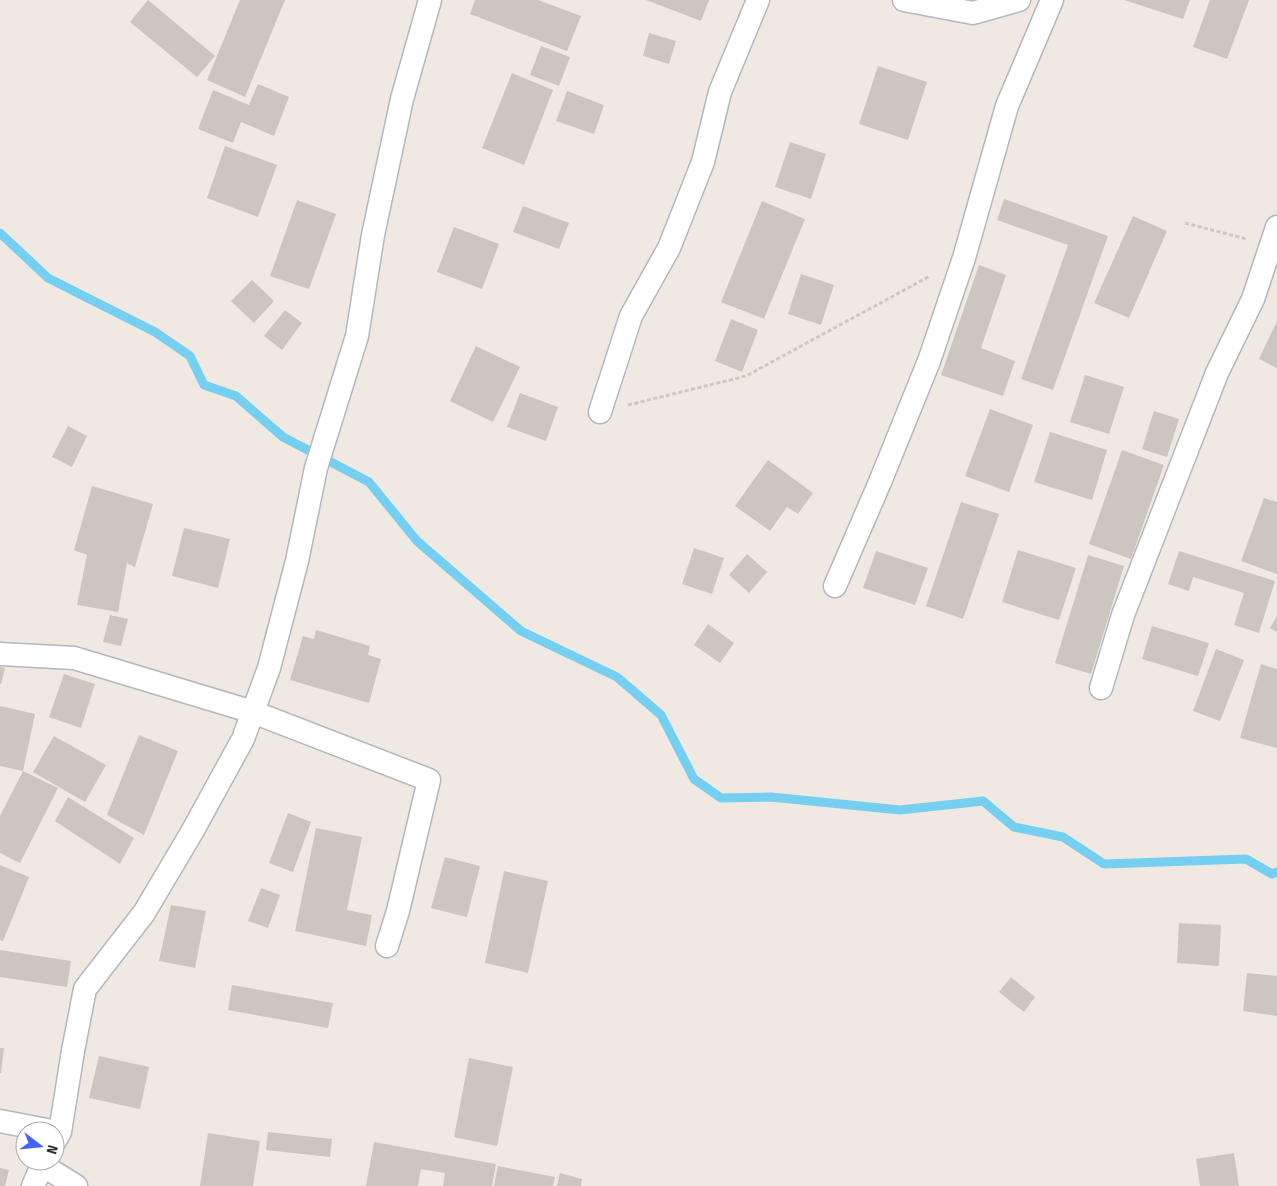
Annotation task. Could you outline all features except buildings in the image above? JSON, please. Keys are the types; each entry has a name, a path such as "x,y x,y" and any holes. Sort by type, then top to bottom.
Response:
{"street":[{"path":"58,1121 85,989 144,912 244,739 270,668 293,579 316,468 357,336 373,235 402,99 430,0"},
{"path":"600,412 631,316 669,248 703,162 720,92 758,0"},
{"path":"904,0 973,12 1019,0"},
{"path":"835,586 880,482 929,360 964,258 1007,106 1052,0"},
{"path":"1101,688 1123,615 1217,373 1254,299 1274,236"},
{"path":"0,654 74,658 253,712 429,780 398,911 387,946"},
{"path":"0,1122 15,1125"},
{"path":"33,1186 40,1171"},
{"path":"54,1171 76,1186"}],"path":[{"path":"1185,223 1274,236"},
{"path":"600,412 746,376 964,258"}],"waterway":[{"path":"0,233 48,278 155,332 190,356 204,385 236,396 283,437 369,482 417,541 521,631 617,677 661,715 694,779 721,798 771,797 900,810 983,801 1014,827 1063,837 1104,864 1246,859 1272,874 1277,872"}]}
